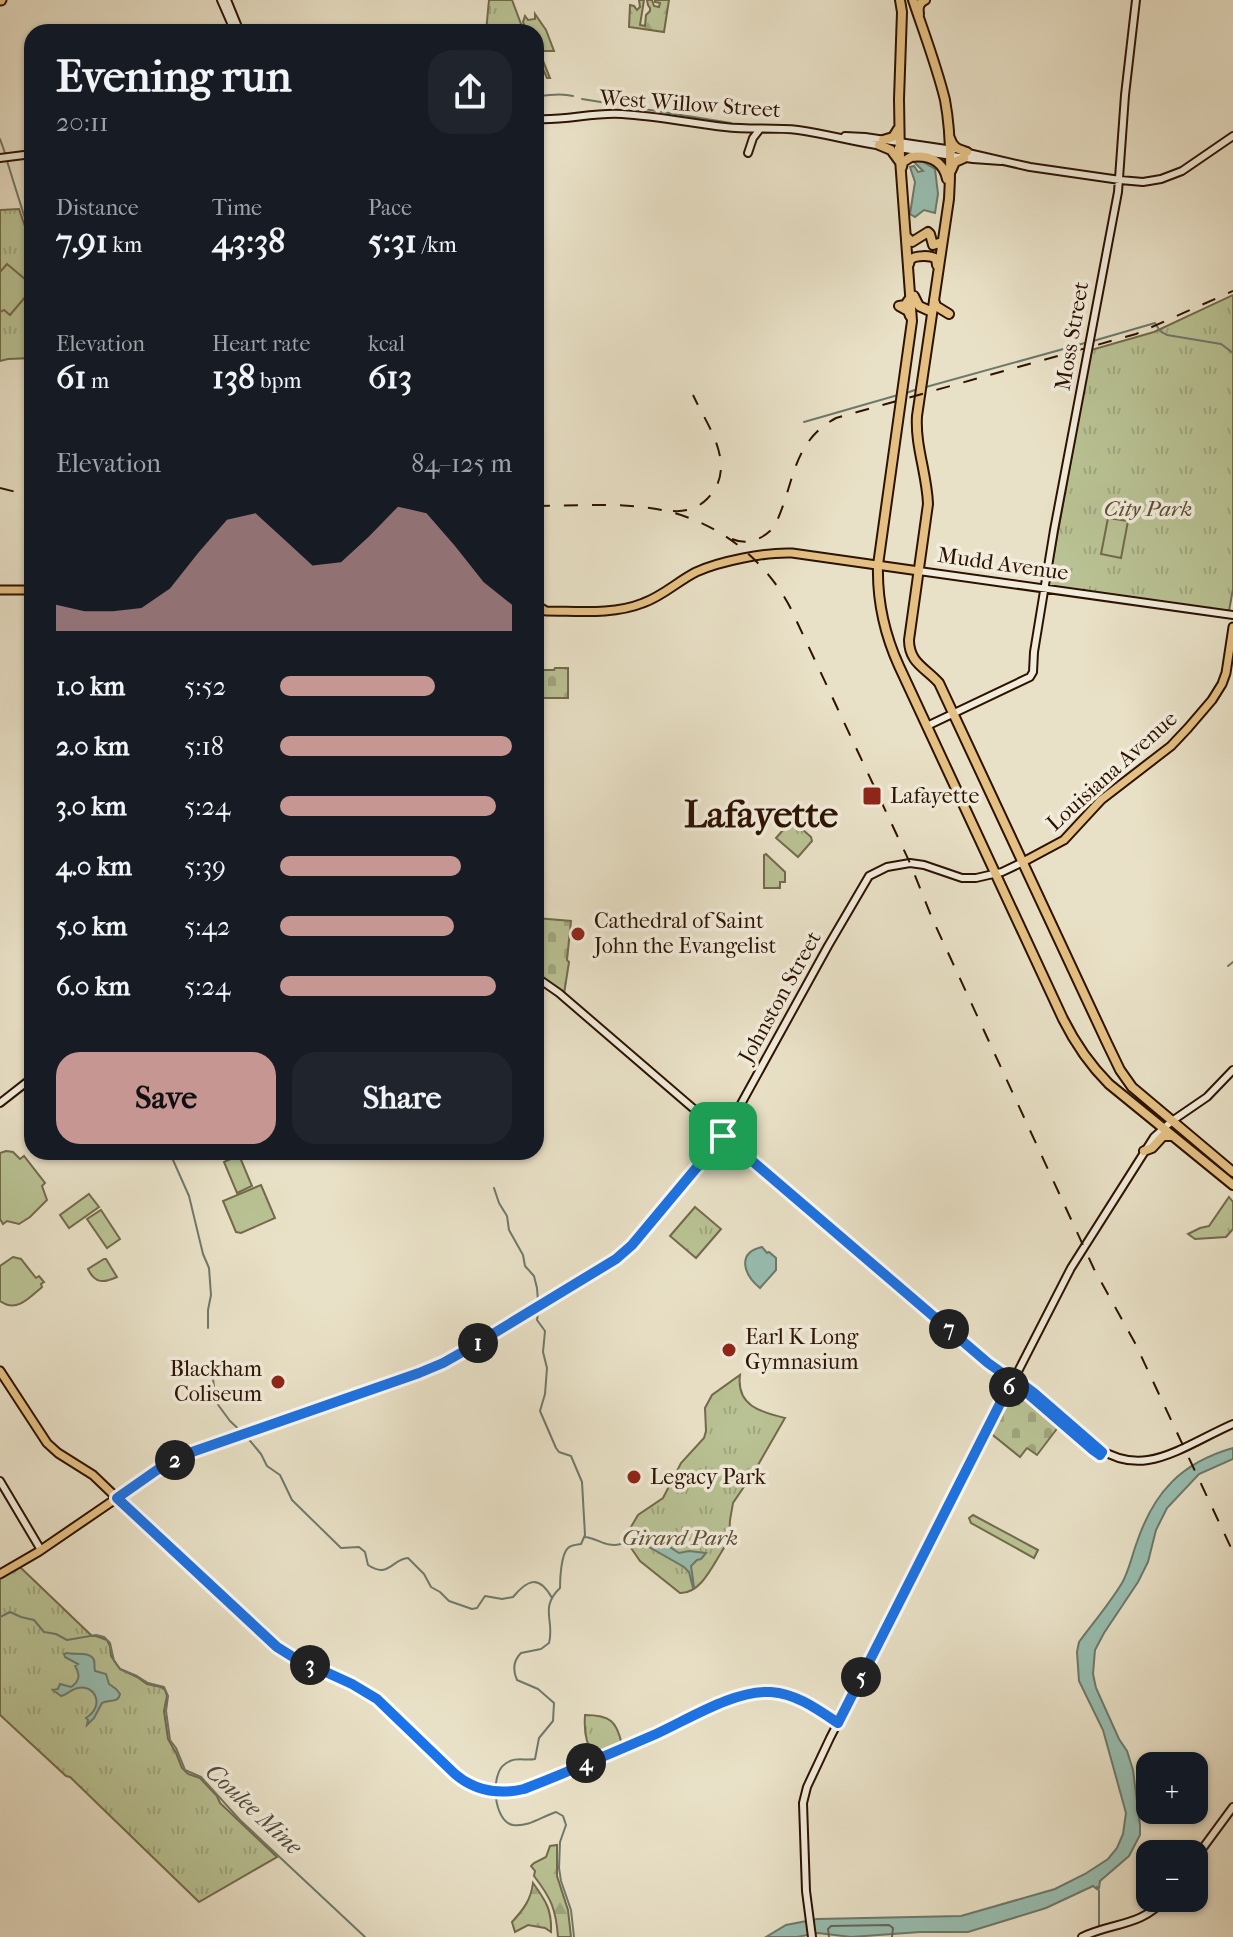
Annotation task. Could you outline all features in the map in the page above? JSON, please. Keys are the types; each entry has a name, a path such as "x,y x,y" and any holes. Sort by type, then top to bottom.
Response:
{"highway":[{"path":"912,0 942,89 948,131 950,187 917,425 928,504 909,640 910,652 916,663 939,683 1125,1077 1132,1087 1233,1172"},
{"path":"900,59 905,11 912,0"},
{"path":"919,18 918,7 925,0"},
{"path":"900,3 899,17 894,25 901,38 899,124 912,321 878,565 879,601 885,632 1064,1022 1079,1047 1103,1079 1233,1185"},
{"path":"899,124 893,137 881,142 897,157 901,170"},
{"path":"948,131 953,145 968,156 952,165 950,175"},
{"path":"901,170 908,158 929,158 942,166 950,187"},
{"path":"905,235 912,242 928,232 933,245 942,242"},
{"path":"932,312 922,309 917,303 909,273 911,258 933,257 938,270"},
{"path":"911,291 908,303 899,306 908,311 912,321"},
{"path":"934,300 936,306 949,314"},
{"path":"912,308 925,315 928,341"},
{"path":"910,335 910,381 918,382 924,368"},
{"path":"1143,1112 1163,1122 1172,1121"},
{"path":"1162,1129 1170,1128 1190,1136"},
{"path":"1144,1151 1152,1148 1161,1137 1171,1136"}],"main road":[{"name":"Moss Street","path":"953,713 1030,677 1033,672 1045,588 1120,180 1125,95 1136,0"},
{"path":"225,2 234,24"},
{"name":"West Willow Street","path":"544,119 619,113 726,128 853,136 968,156"},
{"path":"748,153 760,129"},
{"path":"968,156 1120,180 1148,181 1186,168 1233,136"},
{"path":"0,158 24,155"},
{"path":"968,156 988,156 1001,161"},
{"name":"Mudd Avenue","path":"544,610 615,610 632,607 653,599 697,572 768,555 792,553 1233,615"},
{"path":"0,590 24,590"},
{"name":"Louisiana Avenue","path":"910,863 966,878 995,874 1059,844 1101,800 1171,746 1212,700 1226,673 1233,627"},
{"path":"927,726 953,713"},
{"name":"Johnston Street","path":"0,1574 177,1459 443,1363 616,1259 632,1245 723,1136 865,880 887,867 910,863"},
{"path":"544,983 995,1368 1018,1381 1101,1453 1127,1460 1150,1460 1233,1426"},
{"path":"812,1937 804,1864 803,1803 809,1783 838,1723 1071,1268 1144,1151 1162,1129 1207,1097 1233,1070"},
{"path":"0,1103 24,1084"},
{"path":"995,1368 1001,1384 1002,1400"},
{"path":"0,1371 47,1443 87,1470 277,1647 377,1699 462,1781 474,1787 504,1792 528,1787 722,1703 755,1693 792,1696 807,1702 838,1723"},
{"path":"0,1481 41,1550"},
{"path":"1208,1841 1233,1807"},
{"path":"1082,1937 1137,1921 1151,1912"}],"green space":[{"path":"489,0 512,0 521,24 487,24"},
{"path":"639,0 644,0 640,25 645,26 646,15 650,11 647,0 652,0 654,6 659,7 660,3 655,0 669,0 664,32 629,27 630,5 637,10"},
{"path":"535,14 542,24 523,22 525,16 528,20 535,19"},
{"path":"544,27 546,30 554,51 544,51"},
{"path":"19,209 24,224 24,358 0,361 0,210"},
{"path":"7,264 24,278 24,298 10,315 4,310 0,312 0,272"},
{"name":"City Park","path":"1233,295 1233,589 1229,611 1048,586 1091,350 1154,332"},
{"path":"1108,518 1128,521 1121,558 1101,554"},
{"path":"568,668 568,698 544,698 544,670"},
{"path":"792,820 812,841 798,857 776,838"},
{"path":"766,854 785,872 785,882 780,882 780,888 764,888"},
{"path":"544,919 571,921 564,994 544,980"},
{"path":"13,1152 20,1159 24,1156 24,1160 45,1183 42,1186 47,1200 19,1224 7,1221 3,1224 0,1219 0,1153"},
{"path":"241,1160 252,1186 237,1193 224,1162"},
{"path":"261,1185 275,1218 241,1233 236,1232 223,1201"},
{"path":"89,1194 99,1207 69,1228 60,1215"},
{"path":"1229,1197 1233,1202 1233,1229 1226,1237 1195,1239 1188,1234 1209,1226"},
{"path":"695,1207 721,1229 696,1258 670,1236"},
{"path":"101,1210 120,1239 107,1248 87,1219"},
{"path":"13,1257 21,1259 36,1278 39,1276 44,1282 42,1287 17,1305 0,1301 0,1266"},
{"path":"104,1259 117,1277 100,1281 88,1269"},
{"name":"Girard Park","path":"740,1375 740,1386 746,1401 759,1410 785,1418 733,1503 726,1545 701,1583 688,1592 680,1593 640,1561 629,1545 628,1532 638,1515 663,1498 681,1463 704,1438 705,1408 712,1395"},
{"path":"1014,1387 1059,1426 1037,1455 1027,1448 1020,1457 989,1432"},
{"path":"973,1515 1038,1550 1034,1558 971,1523 969,1518"},
{"path":"20,1567 92,1636 107,1640 111,1656 120,1669 165,1690 168,1739 182,1768 200,1778 220,1803 277,1857 199,1902 70,1777 0,1715 0,1577"},
{"path":"585,1715 601,1716 611,1721 618,1730 622,1745 594,1754 586,1736"},
{"path":"557,1845 557,1876 568,1910 571,1937 558,1937 552,1904 531,1866 546,1857 550,1846"},
{"path":"533,1883 547,1906 551,1932 528,1925 515,1932 512,1922 526,1904"}],"water":[{"path":"918,159 935,169 938,194 935,213 924,210 915,217 910,214 915,182 910,167 914,166 918,172 923,171 912,160"},
{"path":"762,1247 776,1258 776,1270 760,1288 745,1265 748,1254"},
{"path":"1233,1448 1233,1459 1199,1474 1167,1508 1138,1582 1095,1650 1093,1674 1096,1688 1133,1770 1136,1824 1140,1824 1140,1835 1129,1856 1100,1881 1097,1889 1093,1886 1046,1908 968,1932 851,1937 818,1933 766,1937 786,1925 817,1919 961,1916 1055,1889 1108,1859 1123,1834 1126,1813 1103,1730 1079,1681 1079,1642 1122,1583 1144,1524 1161,1494 1184,1471"},
{"path":"656,1535 679,1553 706,1553 691,1566 693,1588 689,1572 684,1567 649,1547 639,1547 635,1543 637,1540 647,1543"},
{"path":"67,1653 92,1657 95,1671 106,1674 109,1684 120,1694 115,1700 102,1703 87,1725 86,1718 92,1713 96,1702 93,1692 78,1688 61,1696 53,1690 58,1689 60,1684 71,1687 77,1680 75,1666 78,1664 65,1657"}],"waterway":[{"path":"544,95 573,96"},
{"path":"582,99 731,123"},
{"path":"0,139 5,153"},
{"path":"7,161 24,215"},
{"path":"1093,341 1155,323 1167,335 1221,344 1233,353"},
{"path":"926,387 1085,343"},
{"path":"906,393 918,389"},
{"path":"804,422 898,395"},
{"path":"1228,966 1233,962"},
{"path":"173,1160 189,1196 209,1268 211,1295 208,1328"},
{"path":"494,1188 525,1266 534,1276 538,1301"},
{"path":"538,1313 537,1320 545,1331 543,1352 547,1368 540,1411 556,1448 571,1456 582,1482 585,1535 581,1544 569,1547 564,1556 560,1588 550,1602 549,1643 541,1649 521,1653 514,1666 517,1680 538,1689 554,1703 553,1721 539,1738 535,1759 512,1760 500,1769 496,1797 501,1815 513,1825 530,1823 556,1812 563,1816 566,1825 560,1842 559,1868 571,1910 574,1937"},
{"path":"212,1371 216,1402 261,1454 267,1466 280,1475 292,1500 341,1548 359,1547 365,1552 368,1565 381,1570 408,1558 424,1574 431,1587 449,1601 472,1609 477,1608 485,1596 513,1597 533,1582 543,1586 552,1598"},
{"path":"585,1537 607,1544 621,1544"},
{"name":"Coulee Mine","path":"0,1617 10,1612 34,1620 44,1632 67,1640 96,1635 104,1637 110,1643 114,1661 120,1669 164,1687 168,1696 166,1711 170,1740 185,1770 201,1777 240,1820 365,1937"},
{"path":"1097,1887 1099,1928"}],"railway":[{"path":"732,539 744,542 755,540 774,527 802,453 821,428 836,418 1136,334 1233,291"},
{"path":"673,511 692,509 707,499 716,487 720,474 718,447 693,395"},
{"path":"0,488 24,494"},
{"path":"544,506 629,506 687,517 728,538 747,552 778,587 910,863 932,918 1094,1269 1135,1343 1233,1552"}],"place":[{"name":"Lafayette","path":"872,796"},
{"name":"Cathedral of Saint John the Evangelist","path":"578,934"},
{"name":"Earl K Long Gymnasium","path":"729,1350"},
{"name":"Blackham Coliseum","path":"278,1382"},
{"name":"Legacy Park","path":"634,1477"}],"district":[{"name":"Lafayette","path":"761,814"}],"route":[{"path":"723,1136 624,1253 571,1288 443,1363 192,1452 157,1470 117,1498 277,1647 377,1699 455,1774 479,1789 504,1792 524,1789 722,1703 755,1693 787,1694 807,1702 838,1723 1012,1380 1034,1393 1102,1452 1100,1455 1093,1450 1022,1388 1012,1380 988,1363 723,1136"}]}
